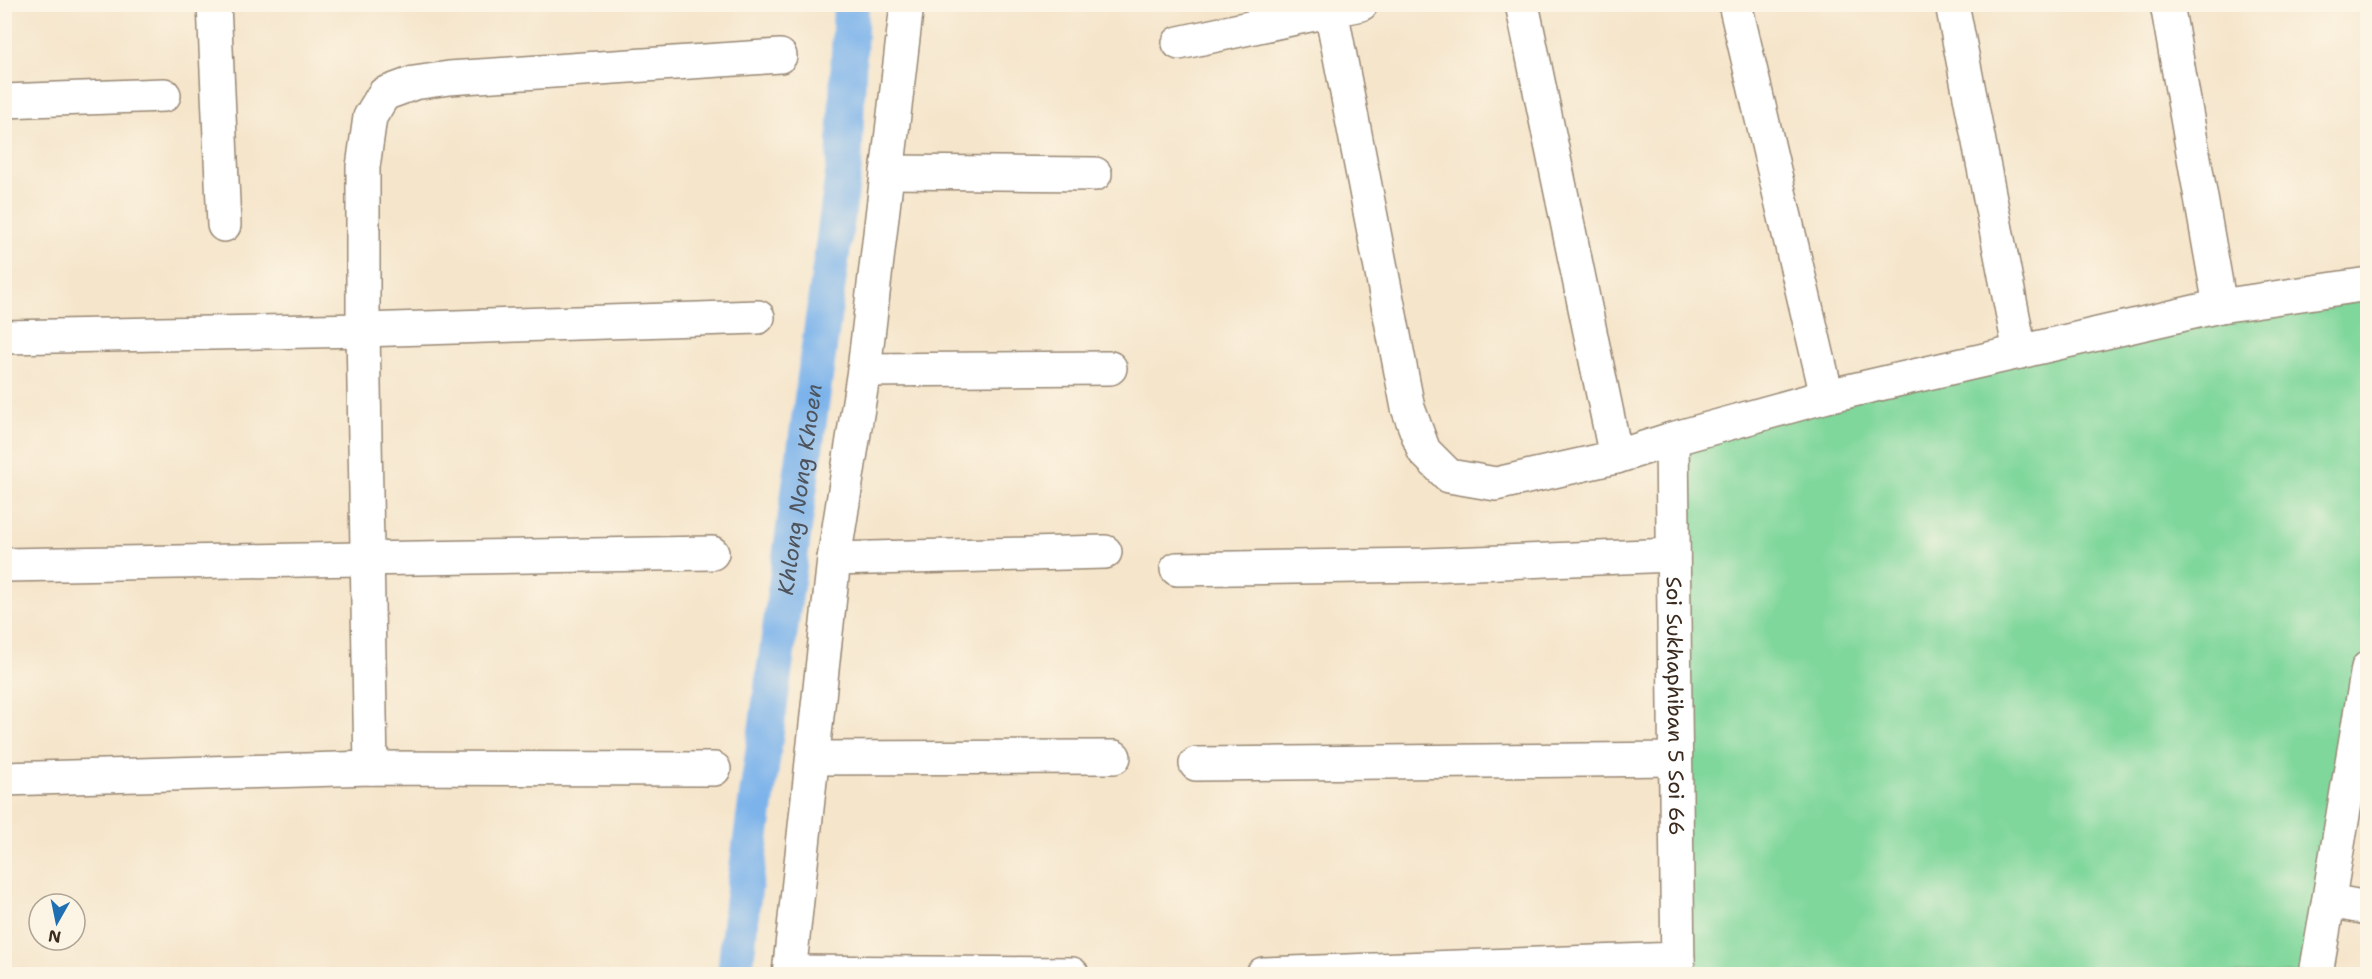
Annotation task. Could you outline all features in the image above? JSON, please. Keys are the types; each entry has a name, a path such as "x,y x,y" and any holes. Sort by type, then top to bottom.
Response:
{"street":[{"path":"214,4 224,225"},
{"path":"907,4 864,370 834,559 790,973 1072,975"},
{"path":"1522,4 1616,457"},
{"path":"1735,4 1827,396"},
{"path":"1952,4 2020,352"},
{"path":"2167,4 2220,306"},
{"path":"1179,43 1346,7 1408,408 1424,452 1449,477 1496,484 1616,457 1672,438 1827,396 2220,306 2367,284"},
{"path":"371,768 369,559 363,330 363,167 370,117 384,94 414,83 449,78 780,56"},
{"path":"4,101 164,95"},
{"path":"887,172 1095,174"},
{"path":"4,338 363,330 758,317"},
{"path":"864,370 1110,368"},
{"name":"Soi Sukhaphiban 5 Soi 66","path":"1672,438 1678,967"},
{"path":"834,559 1105,552"},
{"path":"4,565 711,553"},
{"path":"1177,569 1425,565 1673,555"},
{"path":"2316,975 2366,689"},
{"path":"813,758 1114,757"},
{"path":"1196,764 1675,759"},
{"path":"4,779 371,768 714,769"},
{"path":"2329,901 2367,908"},
{"path":"1263,975 1678,967"}],"green space":[{"path":"2367,281 2367,746 2324,974 1682,974 1681,440"}],"waterway":[{"name":"Khlong Nong Khoen","path":"735,974 742,905 844,167 851,4"}]}
